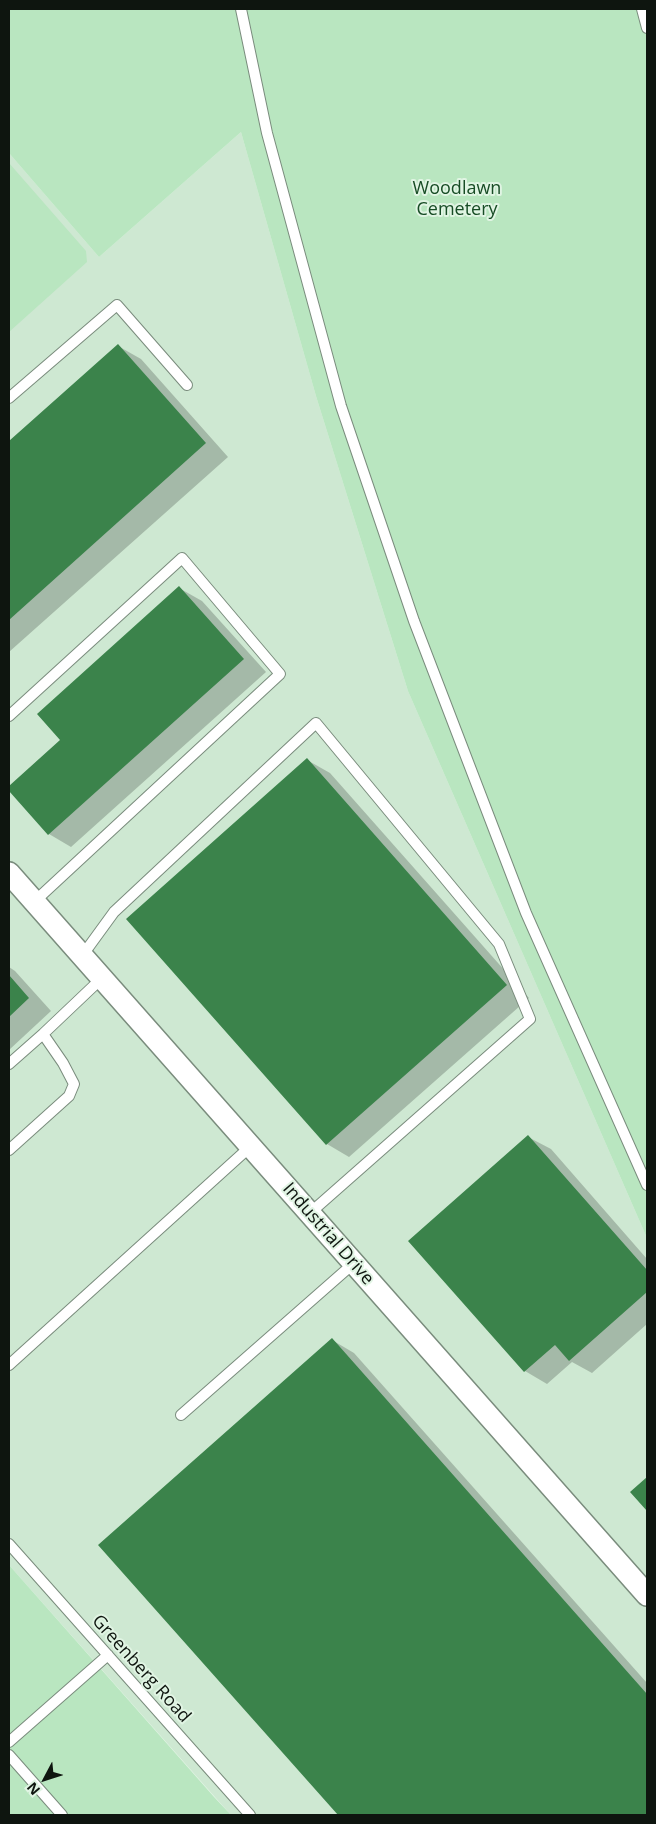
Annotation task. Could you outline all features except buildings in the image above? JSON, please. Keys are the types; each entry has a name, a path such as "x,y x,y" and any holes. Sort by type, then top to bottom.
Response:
{"street":[{"name":"Industrial Drive","path":"9,873 647,1595"}],"lane":[{"path":"241,9 267,133 342,406 414,621 526,913 647,1184"},
{"path":"642,9 647,28"},
{"path":"9,398 117,305 187,385"},
{"path":"9,716 182,558 280,674 34,902"},
{"path":"82,956 114,912 316,723 499,944 530,1020 310,1213"},
{"path":"9,1064 102,978"},
{"path":"9,1150 69,1096 74,1084 63,1063 43,1034"},
{"path":"9,1365 251,1146"},
{"path":"181,1415 354,1262"},
{"name":"Greenberg Road","path":"9,1544 250,1815"},
{"path":"9,1742 108,1655"},
{"path":"9,1755 62,1815"}],"shaded area":[{"path":"241,132 316,396 408,691 647,1238 647,1815 231,1815 9,1565 9,153 99,257"}],"green space":[{"name":"Woodlawn Cemetery","path":"9,9 647,9 647,1238 408,691 316,396 241,132 99,257 9,153"},
{"path":"9,163 86,251 87,262 9,332"},
{"path":"9,1565 214,1797 231,1815 9,1815"}]}
